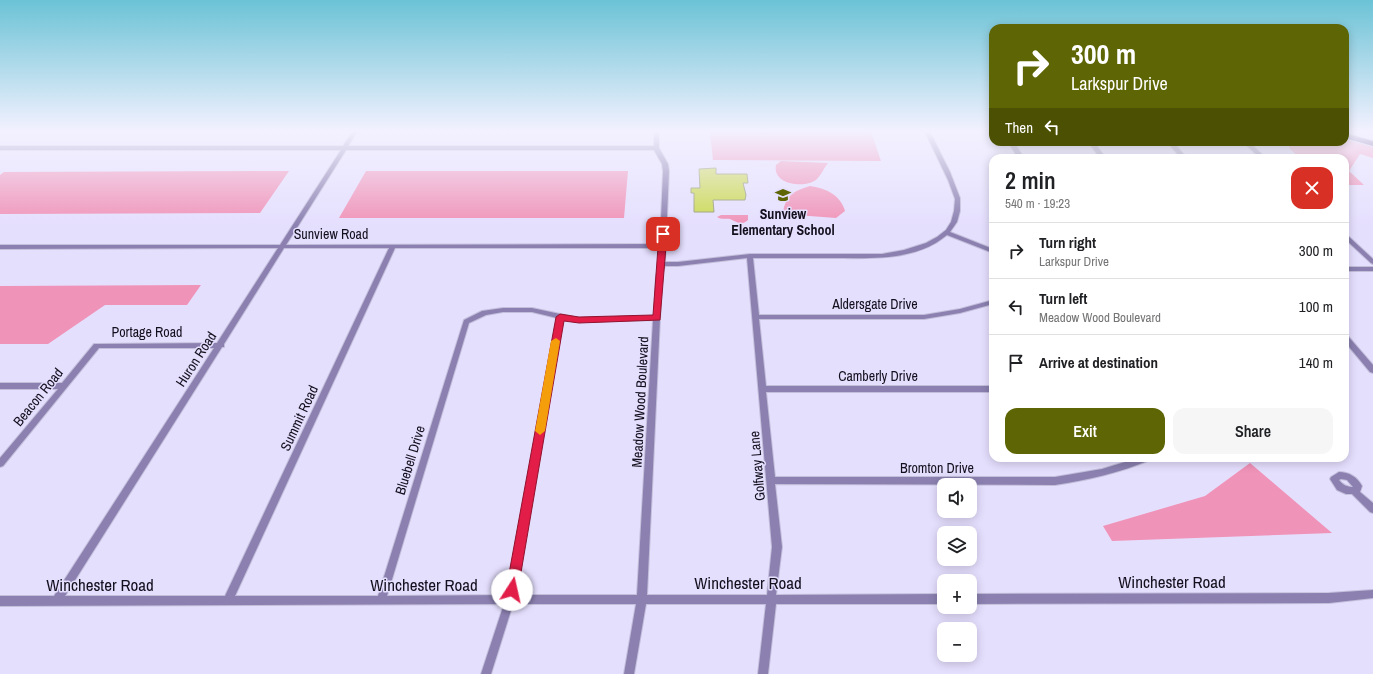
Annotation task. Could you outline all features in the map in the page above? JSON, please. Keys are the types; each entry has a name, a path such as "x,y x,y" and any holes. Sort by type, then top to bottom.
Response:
{"street":[{"name":"Huron Road","path":"57,600 221,345 335,163"},
{"name":"Meadow Wood Boulevard","path":"629,674 642,600 659,276 662,264 666,171 663,163"},
{"path":"662,264 678,264 750,256 882,256 904,253 929,244 948,233 956,218 958,197 942,163"},
{"path":"948,233 989,249"},
{"path":"1349,240 1373,262"},
{"name":"Summit Road","path":"228,601 393,246"},
{"name":"Sunview Road","path":"0,247 662,246"},
{"name":"Golfway Lane","path":"750,256 772,480 777,547 763,674"},
{"path":"1349,269 1373,269"},
{"name":"Aldersgate Drive","path":"756,317 924,317 960,311 989,303"},
{"name":"Bluebell Drive","path":"381,601 464,326 476,315 503,310 532,310 560,317"},
{"path":"486,674 510,600 560,317 579,320 657,318"},
{"path":"1349,342 1373,370"},
{"name":"Portage Road","path":"97,346 221,345"},
{"name":"Beacon Road","path":"0,464 97,346"},
{"path":"0,386 63,386"},
{"name":"Camberly Drive","path":"763,389 989,389"},
{"name":"Bromton Drive","path":"772,480 1055,481 1083,477 1139,462"},
{"path":"1354,491 1373,509"},
{"name":"Winchester Road","path":"977,598 1329,598 1373,594"},
{"name":"Winchester Road","path":"0,601 937,599"}],"shaded area":[{"path":"778,163 828,163 817,179 805,184 784,181 776,172 776,165"},
{"path":"1349,163 1354,163 1349,171"},
{"path":"289,171 260,213 0,214 0,175 4,172"},
{"path":"366,171 628,171 624,218 339,218"},
{"path":"1349,171 1364,185 1349,185"},
{"path":"810,186 821,188 832,193 843,205 845,211 836,218 783,214 786,203 791,195"},
{"path":"721,215 748,215 748,220 741,223 730,219 717,217"},
{"path":"201,285 187,305 105,305 48,344 0,344 0,286"},
{"path":"1250,463 1332,533 1112,541 1103,526 1205,496"}],"building":[{"name":"Sunview Elementary School","path":"716,168 716,174 747,174 748,183 743,183 746,195 745,200 713,200 714,212 694,212 694,193 691,193 691,188 700,188 699,169"}],"slow traffic":[{"path":"540,431 556,341"}],"place":[{"name":"Sunview Elementary School","path":"783,195"}],"route":[{"path":"512,590 560,317 579,320 657,318 663,234"}]}
